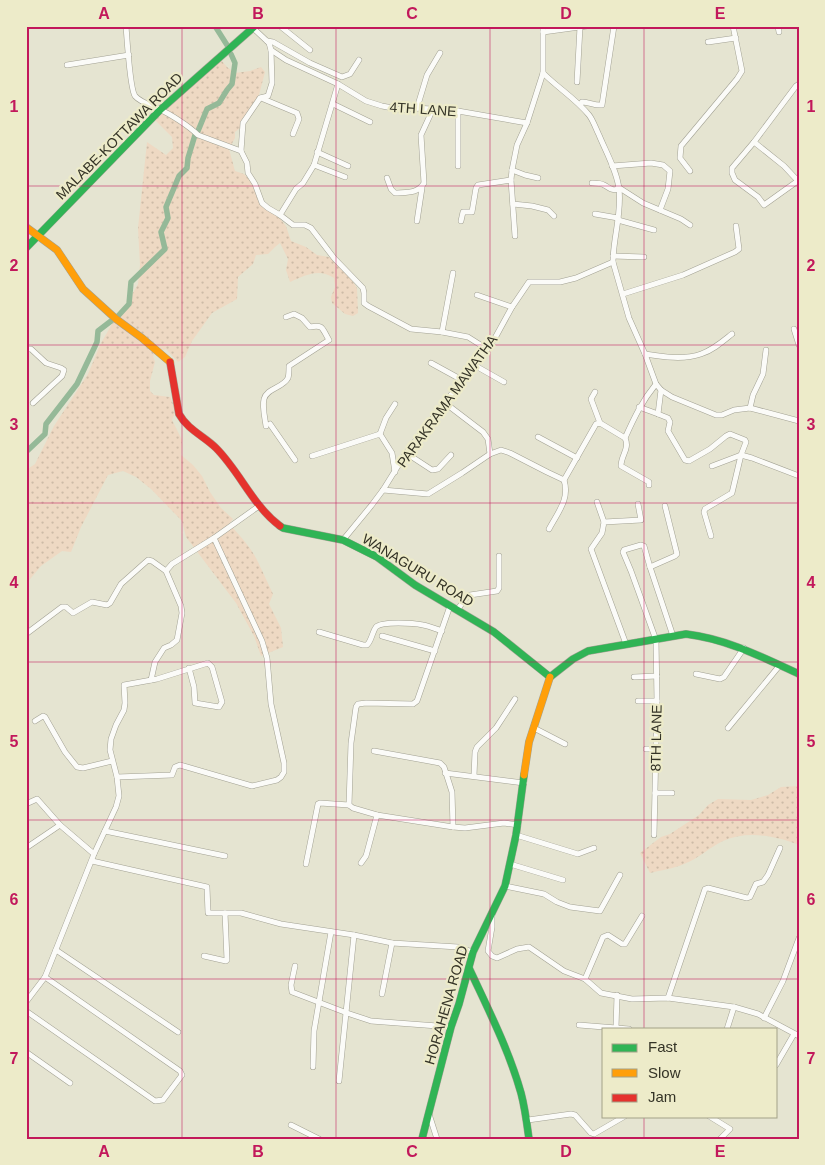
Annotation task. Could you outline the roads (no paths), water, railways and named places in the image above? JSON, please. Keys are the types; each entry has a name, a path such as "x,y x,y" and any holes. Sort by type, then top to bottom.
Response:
{"street":[{"path":"126,26 131,84 137,98 193,130 198,135 242,151"},
{"path":"280,26 310,50"},
{"path":"515,236 510,180 517,145 528,123 544,73 543,29 587,26"},
{"path":"580,105 582,102 586,102 595,106 602,105 614,26"},
{"path":"690,171 680,158 681,146 742,71 733,26"},
{"path":"254,27 269,43 272,82 268,96 260,98 243,123 242,151 248,173 255,184 262,203 293,225 305,225 311,228 334,258 363,288 364,303 368,306 411,329 468,337 487,349"},
{"name":"MALABE-KOTTAWA ROAD","path":"26,248 160,110 254,27"},
{"path":"577,82 580,27"},
{"path":"708,42 736,38"},
{"path":"266,41 273,42 310,63 342,77 350,74 359,60"},
{"name":"4TH LANE","path":"271,50 286,60 338,84 366,101 382,106 403,110 432,108 458,111 528,123"},
{"path":"417,108 428,75 440,53"},
{"path":"67,65 129,55"},
{"path":"544,73 580,105 590,117 612,166 619,188 618,219 613,262 629,318 656,384 661,390 672,397 716,415 750,408 799,421"},
{"path":"280,215 314,165 338,84"},
{"path":"754,142 798,180 764,205 758,197 735,180 732,168 742,158 754,142 799,84"},
{"path":"260,98 297,113 299,119 293,134"},
{"path":"333,104 370,122"},
{"path":"417,221 424,183 420,135 432,108"},
{"path":"458,111 458,166"},
{"path":"317,152 348,166"},
{"path":"612,166 651,163 663,165 670,171 668,189 660,210"},
{"path":"314,165 345,177"},
{"path":"512,170 538,178"},
{"path":"387,178 391,189 395,193 416,191 422,188"},
{"path":"460,221 463,212 472,212 478,185 510,180"},
{"path":"592,183 603,184 614,191 619,188"},
{"path":"619,188 690,225"},
{"path":"513,204 548,210 554,216"},
{"path":"595,214 654,230"},
{"path":"623,294 683,275 735,252 739,249 736,226"},
{"name":"WANAGURU ROAD","path":"26,227 57,250 83,289 116,319 170,361 179,414 182,420 224,456 259,506 278,526 343,540 378,556 415,585 494,632 550,677"},
{"path":"613,256 644,257"},
{"name":"PARAKRAMA MAWATHA","path":"343,540 383,490 406,453 495,338 512,307 529,282 560,282 576,278 613,262"},
{"path":"442,332 453,273"},
{"path":"477,295 512,307"},
{"path":"286,317 294,314 302,318 310,326 318,325 329,340 290,366 288,379 265,396 268,425 295,460"},
{"path":"794,329 799,345"},
{"path":"645,354 683,358 702,354 716,347 732,334"},
{"path":"26,350 31,349 46,363 64,370 62,376 32,403"},
{"path":"750,408 753,395 763,374 766,350"},
{"path":"431,363 462,380"},
{"path":"474,365 504,382"},
{"path":"649,485 649,482 622,466 621,462 627,445 625,438 639,407 656,384"},
{"path":"658,414 661,390"},
{"path":"595,392 591,400 600,423 625,438"},
{"path":"445,403 483,432 488,439 490,454"},
{"path":"380,434 386,418 395,404"},
{"path":"639,407 668,418 670,422 668,431 685,460 688,461 710,449 730,434 746,442 732,493 705,509 704,512 711,536"},
{"path":"564,480 596,424 600,423"},
{"path":"312,456 380,434"},
{"path":"380,434 392,453 395,472"},
{"path":"538,437 577,458"},
{"path":"383,490 428,494 490,454 501,450 564,480 566,498 549,529"},
{"path":"406,453 432,470 438,469 451,455"},
{"path":"712,466 742,455 799,476"},
{"path":"597,502 604,522 602,532 591,549 626,644"},
{"path":"604,522 640,520 638,504"},
{"path":"166,571 172,564 214,538 259,506"},
{"path":"665,506 677,554 650,567 673,636"},
{"path":"116,777 172,775 176,767 180,765 252,786 277,780 284,772 284,763 271,704 267,658 262,641 214,538"},
{"name":"8TH LANE","path":"650,567 644,546 641,545 622,552 631,571 656,640 657,701 654,835"},
{"path":"458,609 470,595 497,591 499,588 499,556"},
{"path":"26,634 62,607 66,607 73,613 92,602 107,605 121,584 148,560 152,560 166,571 181,606 182,613 177,640 164,648 155,662 151,680"},
{"path":"349,805 351,743 356,707 358,704 366,703 414,704 417,701 450,606"},
{"path":"319,632 367,645 375,629 382,624 422,625 442,631"},
{"path":"550,677 588,651 686,634 700,635 744,648 799,674"},
{"path":"382,636 435,651"},
{"path":"696,674 720,680 744,648"},
{"path":"26,1002 44,977 94,854 116,807 119,796 110,750 110,739 126,703 124,685 151,680 189,668 208,663 212,667 222,702 219,706 195,703 194,687 189,668"},
{"path":"728,728 780,665"},
{"path":"634,677 657,676"},
{"name":"HORAHENA ROAD","path":"422,1139 468,967 473,952 504,886 518,825 530,742 550,677"},
{"path":"474,776 477,746 496,728 515,699"},
{"path":"638,701 657,701"},
{"path":"36,721 43,716 45,717 65,752 77,767 83,768 112,761"},
{"path":"534,728 566,744"},
{"path":"646,748 656,749"},
{"path":"374,751 440,763 444,767 452,792 453,827"},
{"path":"445,773 524,783"},
{"path":"656,793 672,793"},
{"path":"26,804 37,799 60,825 94,854"},
{"path":"306,864 318,804 320,803 349,805 377,815 453,827 465,828 504,823 518,825"},
{"path":"360,863 366,856 377,815"},
{"path":"26,848 60,825"},
{"path":"105,831 225,856"},
{"path":"516,836 578,854 594,848"},
{"path":"668,998 705,889 708,888 746,898 750,896 756,884 763,882 768,875 780,848"},
{"path":"92,861 207,887 208,913 241,913 281,924 392,943 458,947 473,952"},
{"path":"510,864 563,880"},
{"path":"504,886 544,894 570,907 600,911 620,875"},
{"path":"492,912 492,927 488,950 492,956 497,958 517,949 528,947 564,971 585,979 601,993 607,995 617,995 632,999 668,998 734,1006 758,1014 796,1035 778,1062"},
{"path":"204,956 227,960 224,913"},
{"path":"585,979 603,937 608,935 625,944 642,916"},
{"path":"314,1067 314,1031 331,932"},
{"path":"339,1081 354,935"},
{"path":"764,1018 783,981 799,938"},
{"path":"382,994 392,943"},
{"path":"56,950 178,1032"},
{"path":"295,966 291,985 292,992 371,1021 451,1027"},
{"path":"468,967 511,1063 528,1120 529,1139"},
{"path":"26,1011 155,1101 163,1100 182,1075 180,1071 44,977"},
{"path":"616,1028 617,995"},
{"path":"727,1028 734,1006"},
{"path":"579,1025 624,1028"},
{"path":"26,1052 70,1083"},
{"path":"429,1114 437,1139"},
{"path":"528,1120 571,1114 575,1115 594,1134 622,1118"},
{"path":"712,1118 730,1129 721,1138"},
{"path":"291,1125 319,1139"}],"waterway":[{"path":"215,26 227,45"},
{"path":"198,131 207,109 219,103 232,84 235,63 231,54"},
{"path":"118,316 129,304 131,282 165,249 161,232 168,218 166,207 179,176 187,168 195,135"},
{"path":"26,452 45,434 46,424 77,384 97,342 98,331 111,321"}]}
